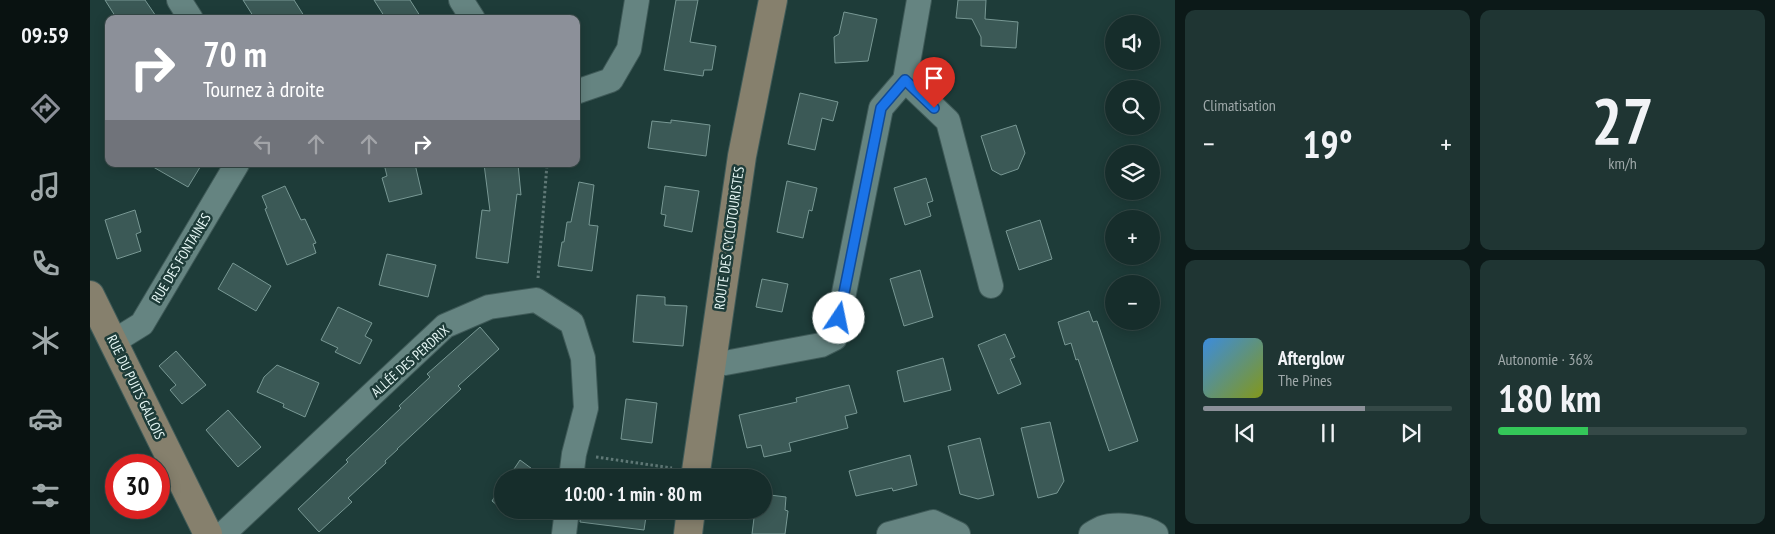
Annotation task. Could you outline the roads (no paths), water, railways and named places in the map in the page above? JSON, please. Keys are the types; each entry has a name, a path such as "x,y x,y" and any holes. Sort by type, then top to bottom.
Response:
{"street":[{"path":"179,0 188,15"},
{"path":"461,0 470,15"},
{"path":"580,91 611,80 629,49 637,0"},
{"name":"ROUTE DES CYCLOTOURISTES","path":"685,469 711,359 742,156 773,0"},
{"path":"711,359 724,363 822,345 835,338 881,108 905,80 919,0"},
{"path":"905,80 948,122 991,286"},
{"name":"RUE DES FONTAINES","path":"113,342 142,324 235,167"},
{"name":"ALLÉE DES PERDRIX","path":"222,534 445,326 489,307 536,300 572,323 583,358 586,408 572,469"},
{"name":"RUE DU PUITS GALLOIS","path":"92,305 113,342 208,534"},
{"path":"564,534 566,519"},
{"path":"688,534 690,519"},
{"path":"889,534 933,522 958,534"},
{"path":"1091,534 1103,527 1127,525 1152,531 1156,534"}]}
